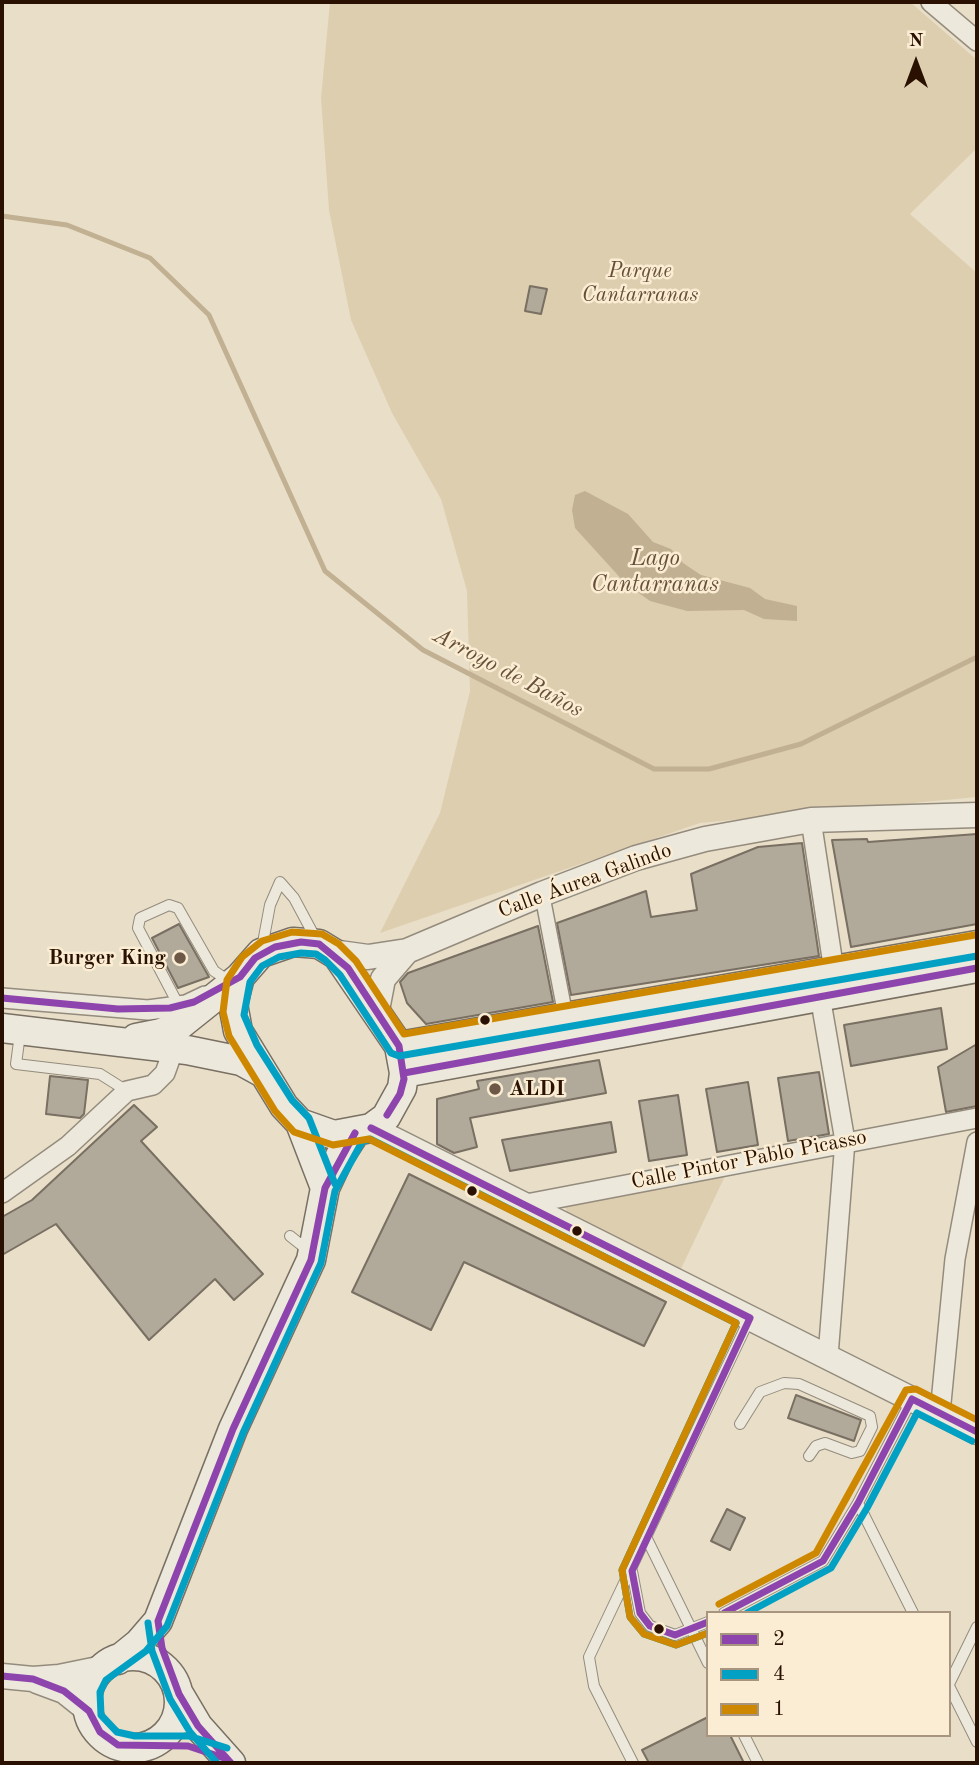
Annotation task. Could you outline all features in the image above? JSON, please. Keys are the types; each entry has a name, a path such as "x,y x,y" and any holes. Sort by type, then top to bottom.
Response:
{"main road":[{"path":"119,1040 150,1036 174,1028 235,979 261,953 293,942 326,948 377,1010 402,1059 402,1088 391,1110 363,1131 340,1157 326,1188 312,1254 289,1314 233,1429 158,1620 139,1643 110,1664 91,1684 89,1711 95,1726 111,1742 126,1747 188,1746 228,1761"},
{"path":"402,1059 566,1018 977,945"},
{"path":"402,1059 820,996 977,968"},
{"path":"235,979 236,1025 261,1072 284,1107 300,1123 320,1167 326,1188"},
{"path":"11,1029 174,1048 242,1061 261,1072"},
{"path":"300,1123 326,1134 363,1131"},
{"path":"150,1745 172,1727 178,1715 175,1686 162,1648 158,1620"},
{"path":"110,1664 148,1659 159,1664 198,1726 228,1761"}],"street":[{"path":"931,2 977,41"},
{"name":"Calle Áurea Galindo","path":"407,951 636,858 705,839 811,820 977,815"},
{"path":"811,820 834,971"},
{"path":"542,894 566,1018"},
{"path":"326,948 368,957 407,951"},
{"path":"377,1010 383,979 407,951"},
{"path":"2,998 118,1010 179,1006 200,999 235,979"},
{"path":"820,996 845,1141 828,1356"},
{"path":"2,1193 68,1146 127,1091 153,1084 165,1073 174,1048"},
{"name":"Calle Pintor Pablo Picasso","path":"521,1205 845,1141 977,1118"},
{"path":"363,1131 521,1205 977,1432"},
{"path":"940,1413 955,1259 977,1142"},
{"path":"2,1676 33,1679 73,1676 110,1664"},
{"path":"33,1679 64,1691 89,1711"}],"lane":[{"path":"261,953 270,905 280,882 294,898 326,948"},
{"path":"179,1006 138,928 140,918 169,905 178,908 214,971 235,979"},
{"path":"11,1029 16,1064 100,1073 127,1091"},
{"path":"290,1236 312,1254"},
{"path":"634,1763 594,1686 589,1657 648,1539 750,1318"},
{"path":"740,1424 760,1392 784,1383 799,1384 870,1416 872,1427 860,1451 852,1453 825,1443 816,1446 809,1456"},
{"path":"728,1611 822,1561 858,1503 912,1399"},
{"path":"858,1503 912,1611"},
{"path":"648,1539 706,1659"},
{"path":"632,1571 640,1613 650,1626 675,1635 706,1623"},
{"path":"951,1681 977,1627"},
{"path":"951,1689 977,1742"},
{"path":"745,1737 758,1763"}],"green space":[{"name":"Parque Cantarranas","path":"330,2 910,2 977,60 977,148 910,214 977,273 977,797 700,823 380,933 440,813 470,691 467,591 441,499 392,413 351,320 329,210 321,98"},
{"path":"726,1174 680,1271 570,1218 565,1207 574,1201"}],"water":[{"name":"Lago Cantarranas","path":"585,491 628,514 653,542 671,549 683,563 701,575 750,588 765,599 797,606 797,621 764,619 744,610 687,611 650,601 625,583 575,528 572,510 575,495"}],"building":[{"path":"530,286 547,289 541,314 525,311"},
{"path":"977,834 977,924 851,947 832,840 867,839 868,842"},
{"path":"802,843 819,956 571,995 557,923 646,891 651,917 697,910 691,874 758,847"},
{"name":"Burger King","path":"179,924 209,977 178,988 152,938"},
{"path":"538,926 553,1002 426,1024 407,1003 400,982 408,973"},
{"path":"941,1008 947,1049 851,1066 844,1025"},
{"path":"977,1044 977,1106 946,1112 938,1067"},
{"path":"599,1060 606,1093 470,1118 477,1147 454,1153 437,1144 437,1099 479,1089 477,1081"},
{"path":"819,1072 829,1134 788,1141 778,1078"},
{"path":"50,1076 88,1080 84,1114 80,1118 46,1114"},
{"path":"748,1082 758,1145 717,1152 706,1089"},
{"path":"678,1095 687,1155 649,1161 639,1101"},
{"path":"134,1105 157,1127 141,1141 263,1274 234,1300 215,1279 149,1340 56,1224 2,1255 2,1217 32,1200"},
{"path":"611,1122 616,1152 510,1171 502,1140"},
{"path":"409,1174 666,1302 644,1346 464,1262 431,1330 352,1292"},
{"path":"796,1395 861,1420 854,1441 788,1418"},
{"path":"727,1509 745,1518 730,1550 711,1541"},
{"path":"706,1718 706,1737 731,1737 744,1763 649,1763 642,1750"}],"waterway":[{"name":"Arroyo de Baños","path":"2,216 67,225 150,258 209,315 325,571 423,650 654,769 709,769 801,744 977,657"}],"transit line":[{"name":"1","path":"706,1634 676,1645 644,1634 630,1617 622,1570 736,1323 369,1139 333,1145 294,1132 275,1111 229,1036 223,1012 227,980 242,957 262,941 292,932 322,934 339,944 356,961 404,1034 975,935"},
{"name":"2","path":"2,998 118,1009 170,1008 194,1002 240,977 255,958 275,947 301,942 319,944 348,968 399,1046 404,1079 400,1094 387,1115"},
{"name":"4","path":"335,1184 309,1118 292,1100 257,1045 244,1015 250,982 262,966 279,957 301,953 316,954 325,960 340,975 391,1053 399,1056 977,956"},
{"name":"2","path":"404,1073 977,968"},
{"name":"2","path":"371,1128 750,1318 632,1571 640,1613 650,1626 675,1635 706,1623"},
{"name":"2","path":"231,1763 198,1726 179,1694 162,1648 158,1621 233,1429 311,1260 325,1188 355,1133"},
{"name":"4","path":"227,1748 189,1736 135,1736 117,1732 101,1715 100,1692 106,1680 146,1651 167,1626 243,1433 321,1263 335,1191 362,1142 370,1139 736,1323 622,1570 630,1617 644,1634 676,1645 706,1634"},
{"name":"1","path":"719,1604 816,1553 906,1390 916,1389 977,1420"},
{"name":"2","path":"728,1611 823,1561 858,1503 912,1399 977,1432"},
{"name":"4","path":"751,1611 831,1568 867,1508 917,1413 972,1441"},
{"name":"4","path":"148,1623 152,1651 170,1699 190,1732 217,1763"},
{"name":"2","path":"2,1676 33,1679 64,1691 89,1711 100,1732 118,1745 188,1746 224,1758"}],"place":[{"name":"Burger King","path":"180,958"},
{"name":"ALDI","path":"495,1089"}]}
